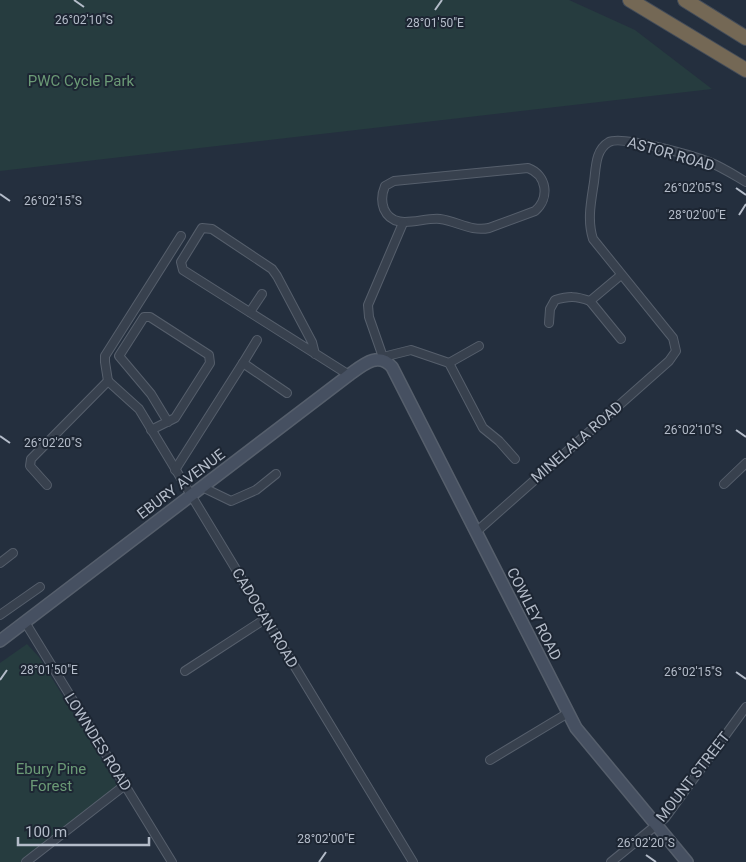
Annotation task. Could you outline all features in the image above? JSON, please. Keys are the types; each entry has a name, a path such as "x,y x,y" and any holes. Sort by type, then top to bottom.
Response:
{"highway":[{"path":"630,0 746,70"},
{"path":"685,0 746,38"}],"street":[{"name":"ASTOR ROAD","path":"621,275 593,239 589,226 598,154 611,141 628,141 710,163 746,182"},
{"path":"528,168 537,172 544,183 544,199 534,211 482,230 439,219 403,223 389,217 383,206 382,195 385,186 394,181 528,168"},
{"path":"403,223 368,305 369,317 384,358 411,350 450,362 479,346"},
{"path":"315,354 312,342 272,269 212,229 202,228 181,262 182,268 187,273 250,312 315,354 349,375"},
{"path":"47,485 30,466 31,459 108,381 106,356 180,236"},
{"path":"590,301 621,275"},
{"name":"MINELALA ROAD","path":"476,532 669,361 676,351 673,338 621,275"},
{"path":"250,312 262,294"},
{"path":"549,323 551,305 555,300 569,296 579,297 590,301 621,338"},
{"path":"151,430 168,422 175,418 210,363 210,357 159,322 146,316 142,318 119,356 151,394 168,422"},
{"path":"175,470 257,340"},
{"name":"EBURY AVENUE","path":"0,640 349,375 366,363 384,358"},
{"name":"COWLEY ROAD","path":"384,358 392,367 568,713 585,739 687,862"},
{"path":"450,362 483,428 515,458"},
{"path":"243,363 287,392"},
{"name":"CADOGAN ROAD","path":"108,381 139,409 413,862"},
{"path":"724,484 746,463"},
{"path":"202,487 232,501 256,490 276,474"},
{"path":"0,563 13,553"},
{"path":"0,615 40,587"},
{"path":"185,671 266,619"},
{"name":"LOWNDES ROAD","path":"25,622 172,862"},
{"name":"MOUNT STREET","path":"611,862 665,818 746,707"},
{"path":"490,760 568,713"},
{"path":"26,862 125,785"}],"green space":[{"name":"PWC Cycle Park","path":"0,0 569,0 635,30 712,89 0,171"},
{"name":"Ebury Pine Forest","path":"27,644 39,657 121,791 22,862 0,862 0,663"}]}
